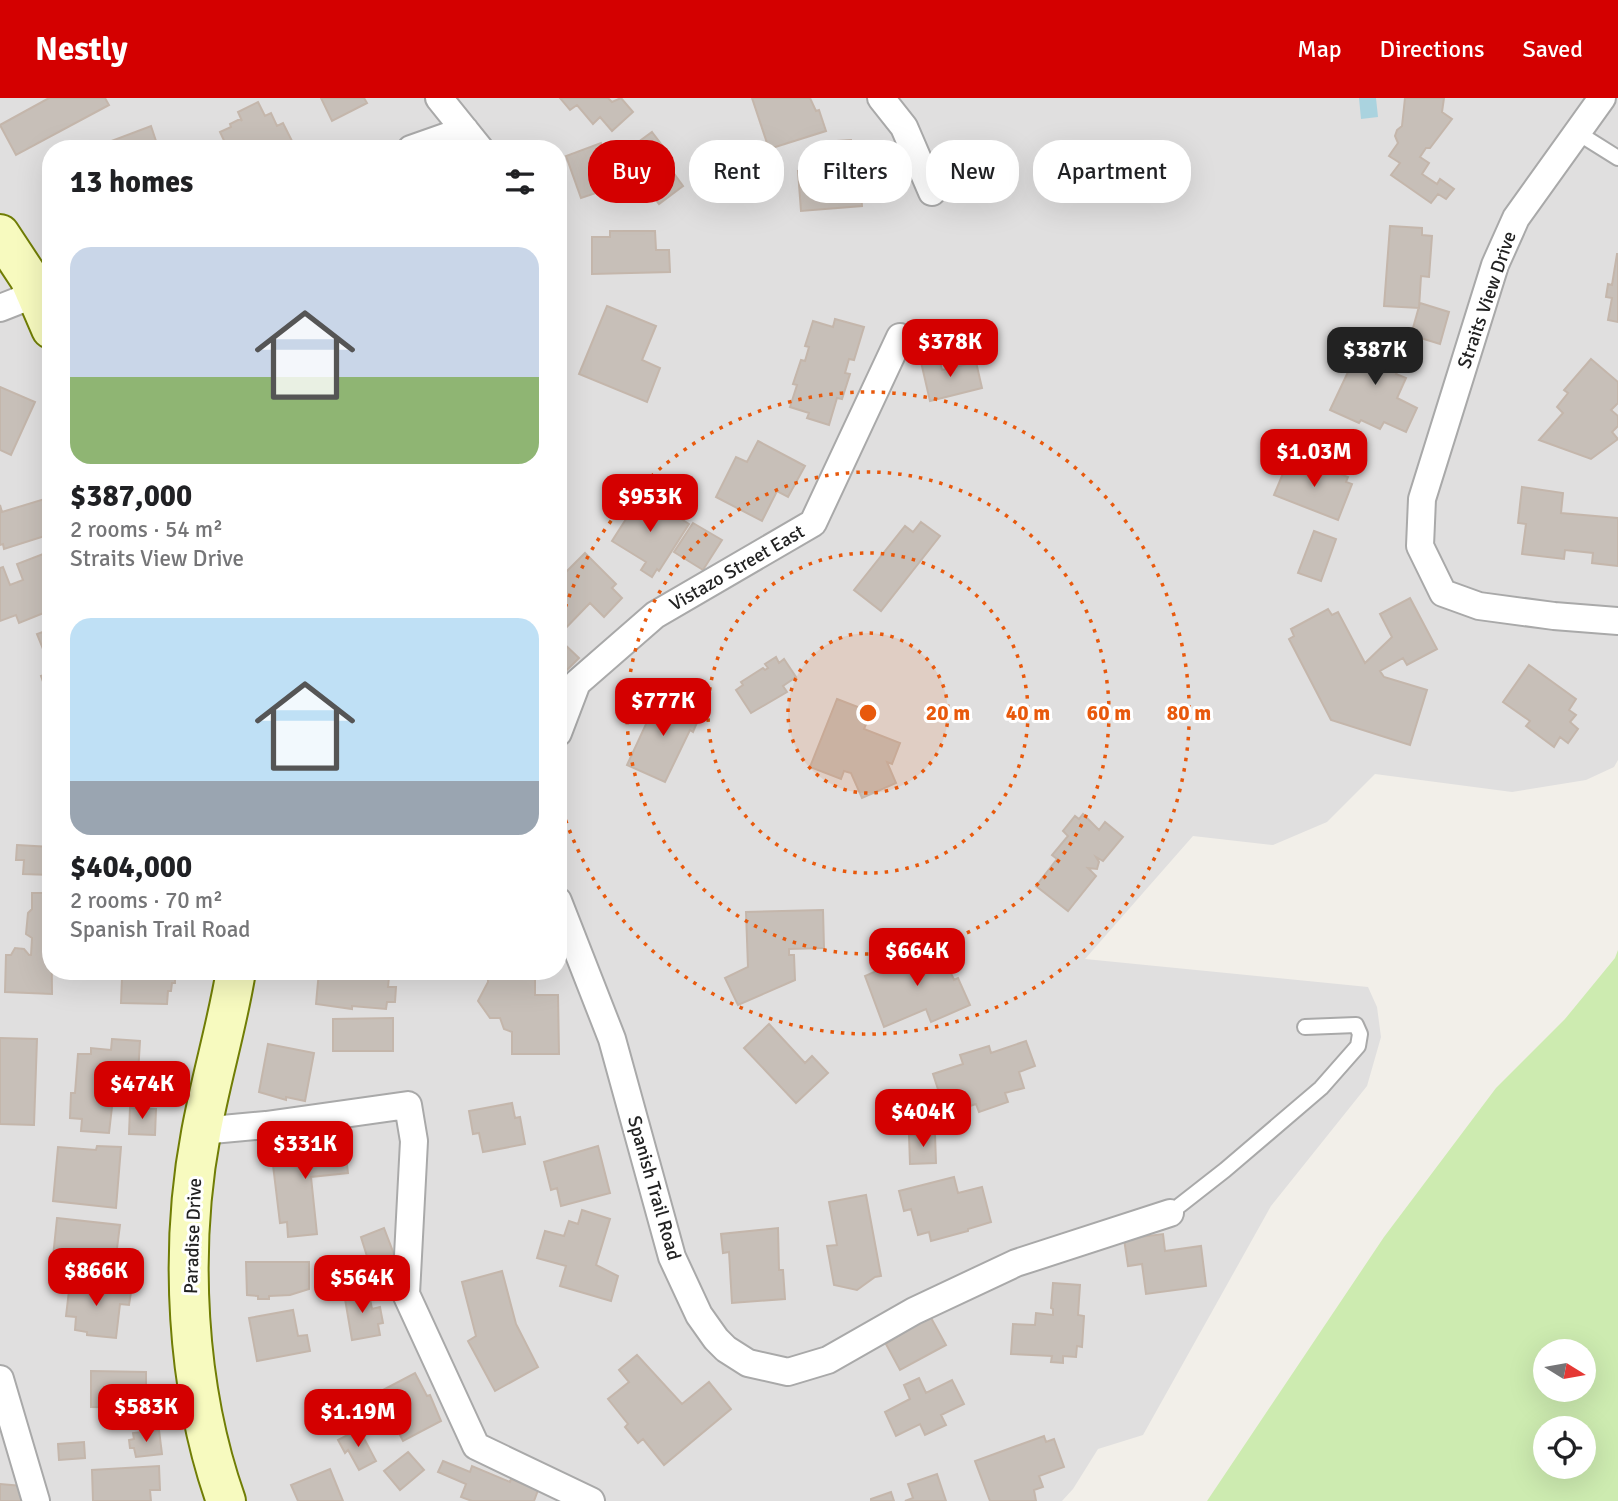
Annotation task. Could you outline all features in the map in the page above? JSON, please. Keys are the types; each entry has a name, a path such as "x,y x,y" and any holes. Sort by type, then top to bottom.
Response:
{"street":[{"path":"439,98 472,139"},
{"path":"881,98 904,127 926,178"},
{"name":"Straits View Drive","path":"1602,98 1516,218 1495,265 1422,499 1420,546 1443,593 1479,606 1618,621"},
{"path":"0,234 42,290"},
{"path":"0,307 42,291"},
{"name":"Vistazo Street East","path":"567,709 577,683 655,615 813,523 900,337"},
{"name":"Spanish Trail Road","path":"567,924 612,1039 672,1257 699,1315 716,1339 748,1363 789,1372 828,1360 914,1311 1016,1263 1170,1213"},
{"name":"Paradise Drive","path":"226,1501 209,1438 191,1318 189,1264 191,1205 201,1131 234,980"},
{"path":"201,1131 266,1125 408,1105 414,1141 406,1294 476,1446 592,1501"},
{"path":"0,1379 36,1501"}],"lane":[{"path":"1578,133 1618,158"},
{"path":"1170,1213 1321,1088 1358,1046 1360,1034 1356,1025 1305,1027"}],"shaded area":[{"path":"0,98 1618,98 1618,760 1614,767 1586,780 1512,792 1375,774 1327,822 1273,845 1193,836 1085,959 1368,987 1377,1007 1381,1037 1367,1086 1271,1206 1143,1435 1098,1449 1073,1489 1062,1501 0,1501"}],"green space":[{"path":"1618,950 1618,1501 1207,1501 1384,1237 1496,1088 1565,1019 1615,958"}],"water":[{"path":"1359,98 1376,98 1378,117 1361,119"}],"building":[{"path":"49,98 105,98 109,105 16,155 0,125"},
{"path":"321,98 364,98 367,103 332,121"},
{"path":"560,98 608,98 612,102 621,98 633,112 612,131 600,117 593,124 577,105 570,110"},
{"path":"752,98 810,98 816,111 819,110 826,131 784,144 784,140 766,140"},
{"path":"1405,98 1444,98 1442,112 1452,119 1420,157 1429,163 1422,174 1437,184 1440,179 1454,189 1446,199 1438,194 1431,203 1391,175 1400,163 1389,156 1398,143 1395,136 1402,126"},
{"path":"258,102 265,116 271,113 277,126 283,123 292,140 224,140 220,132 240,119 242,121 238,112"},
{"path":"151,126 156,140 114,140"},
{"path":"652,132 658,140 641,140"},
{"path":"588,148 588,196 581,198 567,156"},
{"path":"675,175 683,186 675,192"},
{"path":"800,203 862,203 862,206 801,211"},
{"path":"1390,226 1422,228 1422,235 1432,236 1429,277 1421,276 1419,308 1384,306"},
{"path":"610,231 655,231 656,250 669,250 670,272 592,274 592,237 610,237"},
{"path":"1617,254 1618,322 1608,320 1612,298 1606,297 1608,284 1612,285"},
{"path":"1420,303 1449,312 1440,344 1411,335"},
{"path":"607,306 656,326 642,360 660,368 647,402 579,374"},
{"path":"835,319 864,327 854,360 849,359 845,373 850,374 842,399 837,398 829,425 807,418 809,413 790,407 797,385 793,384 801,360 805,361 809,347 805,346 813,321 833,327"},
{"path":"1374,335 1407,351 1396,374 1406,378 1397,398 1417,408 1406,432 1384,422 1380,429 1361,420 1359,423 1330,410 1365,336 1372,339"},
{"path":"939,358 942,370 976,362 982,388 930,401 921,362"},
{"path":"1591,359 1618,382 1618,403 1611,410 1618,416 1618,426 1612,432 1618,439 1591,459 1539,440 1563,413 1557,407 1568,393 1564,390"},
{"path":"0,387 35,402 11,455 0,450"},
{"path":"758,441 805,466 788,497 777,491 762,521 716,497 736,457 747,462"},
{"path":"1289,459 1318,471 1320,466 1348,477 1346,482 1352,484 1338,520 1274,495"},
{"path":"1522,487 1563,493 1561,513 1618,518 1618,566 1592,563 1593,553 1565,550 1564,559 1522,554 1526,524 1518,523"},
{"path":"642,494 689,524 659,571 657,569 652,577 641,570 646,562 612,541"},
{"path":"42,500 42,537 4,549 3,544 0,545 0,505 2,512"},
{"path":"921,522 940,536 881,611 854,590 905,526 913,532"},
{"path":"693,523 722,540 703,570 674,552"},
{"path":"1314,531 1336,539 1321,581 1298,573"},
{"path":"585,553 616,584 612,588 622,598 604,617 590,603 567,627 567,571"},
{"path":"42,554 42,614 19,623 16,615 0,621 0,568 3,567 10,585 23,580 17,564"},
{"path":"1410,598 1437,649 1407,665 1403,658 1380,671 1384,677 1427,690 1410,745 1331,720 1289,639 1294,636 1291,629 1328,609 1332,615 1338,612 1365,663 1392,637 1380,614"},
{"path":"42,632 42,646 37,634"},
{"path":"567,647 579,658 567,670"},
{"path":"776,657 779,663 784,659 796,677 783,686 787,692 751,713 736,690 743,685 741,682 763,668 768,668 765,664"},
{"path":"1529,665 1576,699 1569,710 1576,715 1570,722 1578,729 1568,743 1560,737 1554,747 1526,726 1530,721 1503,702"},
{"path":"660,694 701,713 665,782 627,765"},
{"path":"837,699 871,712 864,729 900,743 892,764 887,762 896,783 862,798 851,773 844,771 841,779 810,767"},
{"path":"1083,814 1099,830 1105,822 1123,837 1103,861 1096,857 1099,862 1097,869 1088,868 1096,876 1068,911 1036,886 1057,859 1052,855 1068,836 1063,831 1075,816 1079,819"},
{"path":"17,845 42,846 42,875 23,874 24,860 16,860"},
{"path":"32,893 42,893 42,980 52,980 52,994 5,992 6,955 11,955 15,948 24,949 31,955 32,938 26,934 28,913 32,909"},
{"path":"823,910 824,948 789,949 789,955 794,955 795,980 738,1005 725,978 748,967 746,912"},
{"path":"938,944 954,980 958,978 970,1005 931,1022 926,1009 884,1027 865,976"},
{"path":"122,980 175,980 171,991 168,991 167,1004 121,1003"},
{"path":"318,980 389,980 388,987 396,987 395,1002 387,1002 386,1009 352,1006 352,1009 316,1004"},
{"path":"535,980 535,995 558,995 559,1054 512,1054 512,1032 504,1029 500,1018 490,1018 478,1001 488,982"},
{"path":"393,1018 393,1051 333,1051 333,1019"},
{"path":"769,1024 805,1063 812,1056 828,1073 796,1103 744,1048"},
{"path":"0,1038 37,1039 34,1125 0,1124"},
{"path":"112,1039 140,1041 138,1074 116,1072 109,1133 81,1131 82,1119 70,1118 71,1093 75,1093 78,1054 91,1054 91,1048 111,1050"},
{"path":"1026,1041 1035,1066 1019,1072 1024,1088 1005,1093 1008,1102 979,1112 976,1104 946,1114 933,1074 963,1064 960,1055 989,1046 991,1053"},
{"path":"268,1044 314,1053 305,1101 286,1097 286,1100 259,1092"},
{"path":"512,1103 515,1118 520,1117 525,1144 483,1152 479,1133 473,1134 469,1111"},
{"path":"130,1108 156,1109 155,1135 129,1134"},
{"path":"935,1134 936,1163 910,1164 909,1135"},
{"path":"344,1139 348,1173 311,1177 317,1234 288,1237 287,1222 280,1223 273,1165 279,1164 278,1146"},
{"path":"97,1146 121,1147 116,1208 53,1201 58,1147 96,1150"},
{"path":"598,1146 610,1193 561,1206 557,1188 551,1190 544,1162"},
{"path":"954,1177 958,1193 982,1187 991,1222 931,1241 929,1232 918,1235 911,1209 904,1211 899,1191"},
{"path":"866,1195 881,1276 875,1277 857,1290 834,1285 827,1246 837,1245 829,1202"},
{"path":"582,1210 610,1219 596,1265 618,1276 611,1301 560,1286 566,1266 537,1258 545,1231 564,1236 569,1221 578,1224"},
{"path":"57,1218 120,1225 115,1264 53,1257"},
{"path":"384,1228 395,1257 370,1266 361,1237"},
{"path":"778,1228 779,1270 783,1270 785,1299 732,1303 729,1252 723,1253 721,1234"},
{"path":"1163,1234 1165,1251 1201,1246 1206,1286 1146,1294 1142,1264 1128,1266 1124,1239"},
{"path":"246,1262 309,1262 309,1289 290,1295 269,1296 269,1299 247,1295"},
{"path":"502,1271 516,1324 538,1367 495,1391 468,1341 476,1336 462,1282"},
{"path":"70,1282 109,1286 108,1289 131,1292 129,1305 120,1304 116,1338 87,1335 87,1332 75,1330 76,1317 66,1316"},
{"path":"1053,1283 1080,1285 1078,1315 1084,1316 1082,1347 1077,1346 1076,1357 1063,1356 1063,1363 1051,1362 1052,1356 1011,1354 1013,1324 1035,1325 1036,1313 1053,1315"},
{"path":"368,1289 372,1309 380,1307 383,1323 378,1324 380,1335 352,1340 344,1293"},
{"path":"293,1310 298,1336 307,1335 310,1351 257,1361 249,1318"},
{"path":"930,1316 946,1345 900,1370 886,1344"},
{"path":"637,1355 682,1404 709,1382 731,1409 664,1465 643,1439 638,1443 625,1427 628,1424 608,1399 629,1382 619,1370"},
{"path":"91,1371 146,1372 146,1386 152,1386 151,1408 91,1407"},
{"path":"415,1373 427,1396 430,1395 441,1421 403,1441 385,1406 390,1403 383,1390"},
{"path":"919,1378 926,1393 952,1380 964,1404 941,1415 946,1425 925,1435 920,1424 896,1436 885,1412 910,1399 904,1385"},
{"path":"359,1429 376,1461 359,1470 348,1450 345,1453 338,1440"},
{"path":"159,1430 162,1454 136,1457 134,1448 130,1448 129,1440 134,1439 133,1433"},
{"path":"1044,1436 1046,1442 1054,1439 1064,1467 1039,1476 1043,1487 1034,1490 1036,1501 990,1501 975,1461"},
{"path":"84,1442 85,1458 59,1460 58,1444"},
{"path":"408,1452 424,1470 400,1490 384,1471"},
{"path":"443,1461 470,1472 472,1466 538,1490 534,1501 472,1501 461,1497 466,1484 438,1472"},
{"path":"159,1466 160,1490 150,1490 151,1501 93,1501 92,1470"},
{"path":"330,1469 343,1501 298,1501 291,1485"},
{"path":"937,1474 946,1501 905,1501 913,1498 908,1484"},
{"path":"0,1484 22,1486 21,1501 0,1501"},
{"path":"891,1492 894,1501 871,1501 871,1499"}]}
